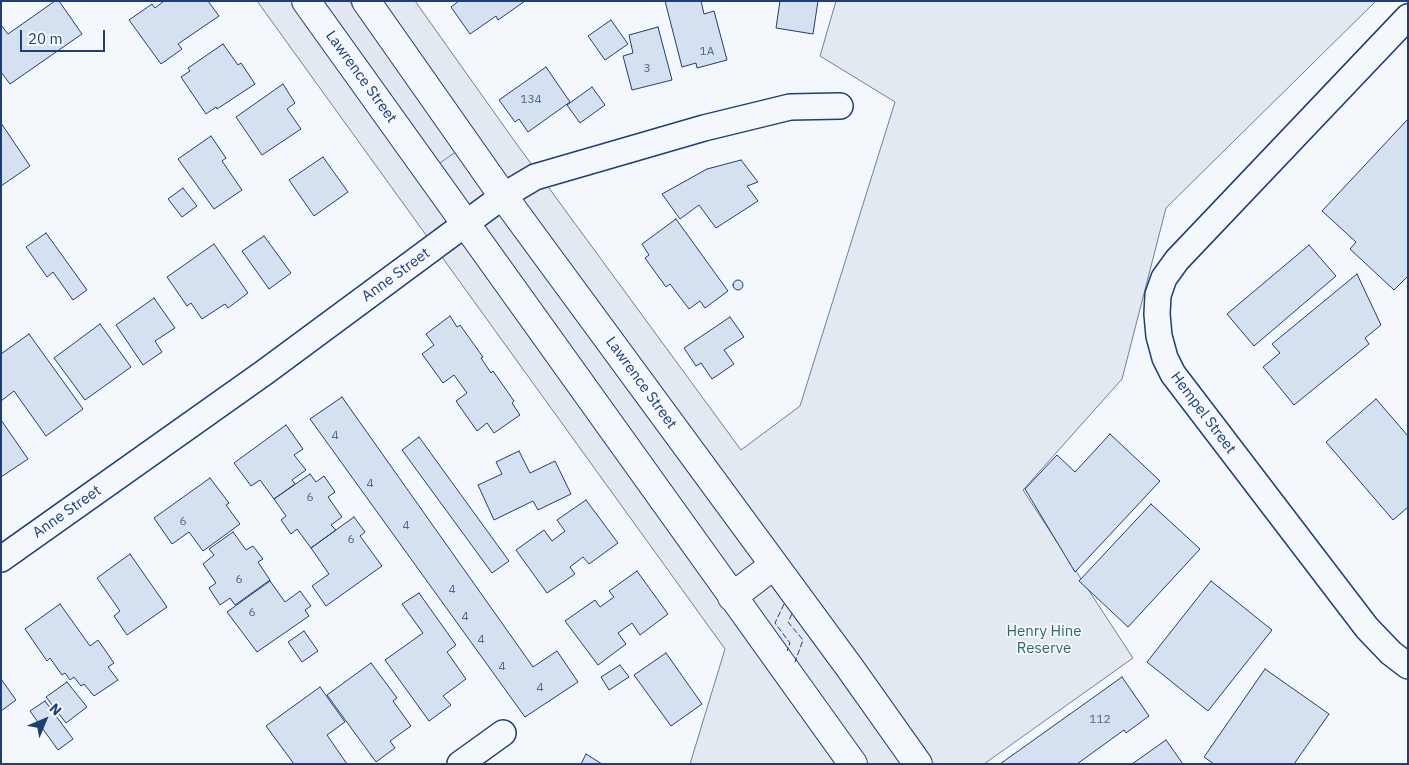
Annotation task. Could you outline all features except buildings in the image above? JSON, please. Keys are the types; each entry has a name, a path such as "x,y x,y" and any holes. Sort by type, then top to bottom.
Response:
{"street":[{"name":"Lawrence Street","path":"306,1 853,764"},
{"name":"Lawrence Street","path":"366,1 503,196 918,764"},
{"name":"Hempel Street","path":"1408,17 1177,260 1164,278 1158,295 1157,314 1159,336 1165,358 1173,374 1367,628 1391,653 1408,666"},
{"name":"Anne Street","path":"1,559 265,372 503,196 540,175 704,128 790,107 840,106"},
{"path":"732,597 774,565"},
{"path":"460,764 503,733"}],"green space":[{"name":"Henry Hine Reserve","path":"257,1 415,1 513,139 741,450 800,406 895,102 820,56 836,1 1376,1 1166,208 1122,379 1023,490 1133,658 984,764 690,764 725,649"}],"shaded area":[{"path":"319,1 349,1 457,151 437,165"}],"fence":[{"path":"784,604 775,623 790,643 787,651"},
{"path":"792,614 788,622 803,640 795,662"}]}
